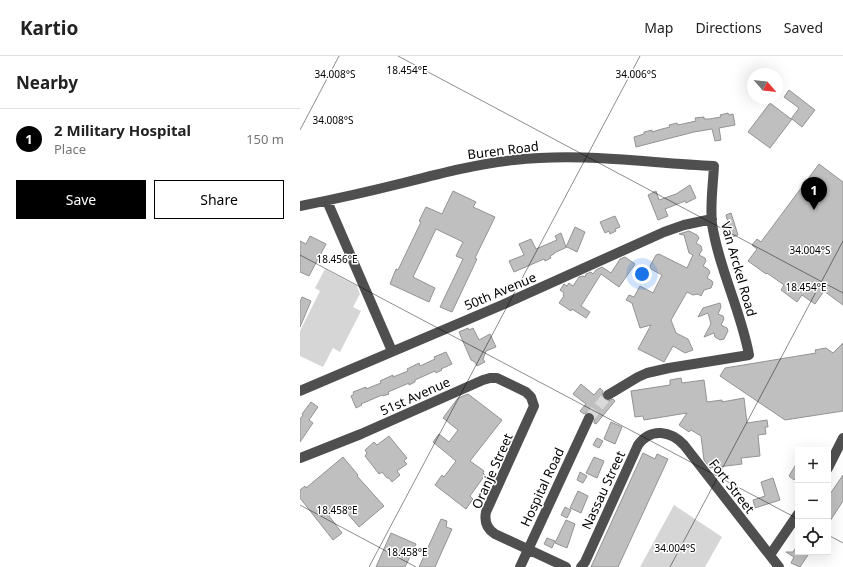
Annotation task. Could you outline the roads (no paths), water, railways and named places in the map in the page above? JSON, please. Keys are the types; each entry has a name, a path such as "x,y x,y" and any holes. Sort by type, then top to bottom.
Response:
{"street":[{"name":"Buren Road","path":"300,206 482,164 514,160 577,157 714,166"},
{"name":"Van Arckel Road","path":"608,395 647,373 749,355 745,335 718,252 712,219 714,166"},
{"path":"327,201 392,351"},
{"name":"50th Avenue","path":"300,391 502,305 664,232 684,225 712,219"},
{"name":"51st Avenue","path":"300,458 362,434 486,378 497,378 526,392 531,397 534,404"},
{"name":"Oranje Street","path":"528,549 492,532 486,525 485,517 487,508 533,410 534,404"},
{"name":"Hospital Road","path":"520,567 589,418"},
{"name":"Fort Street","path":"657,432 670,435 684,445 779,567"},
{"name":"Nassau Street","path":"581,567 588,555 638,444 647,436 657,432"},
{"path":"831,462 843,438"},
{"path":"770,555 795,518"},
{"path":"528,549 566,567"}],"tunnel":[{"path":"589,418 608,395"}],"place":[{"name":"2 Military Hospital","path":"814,210"}]}
